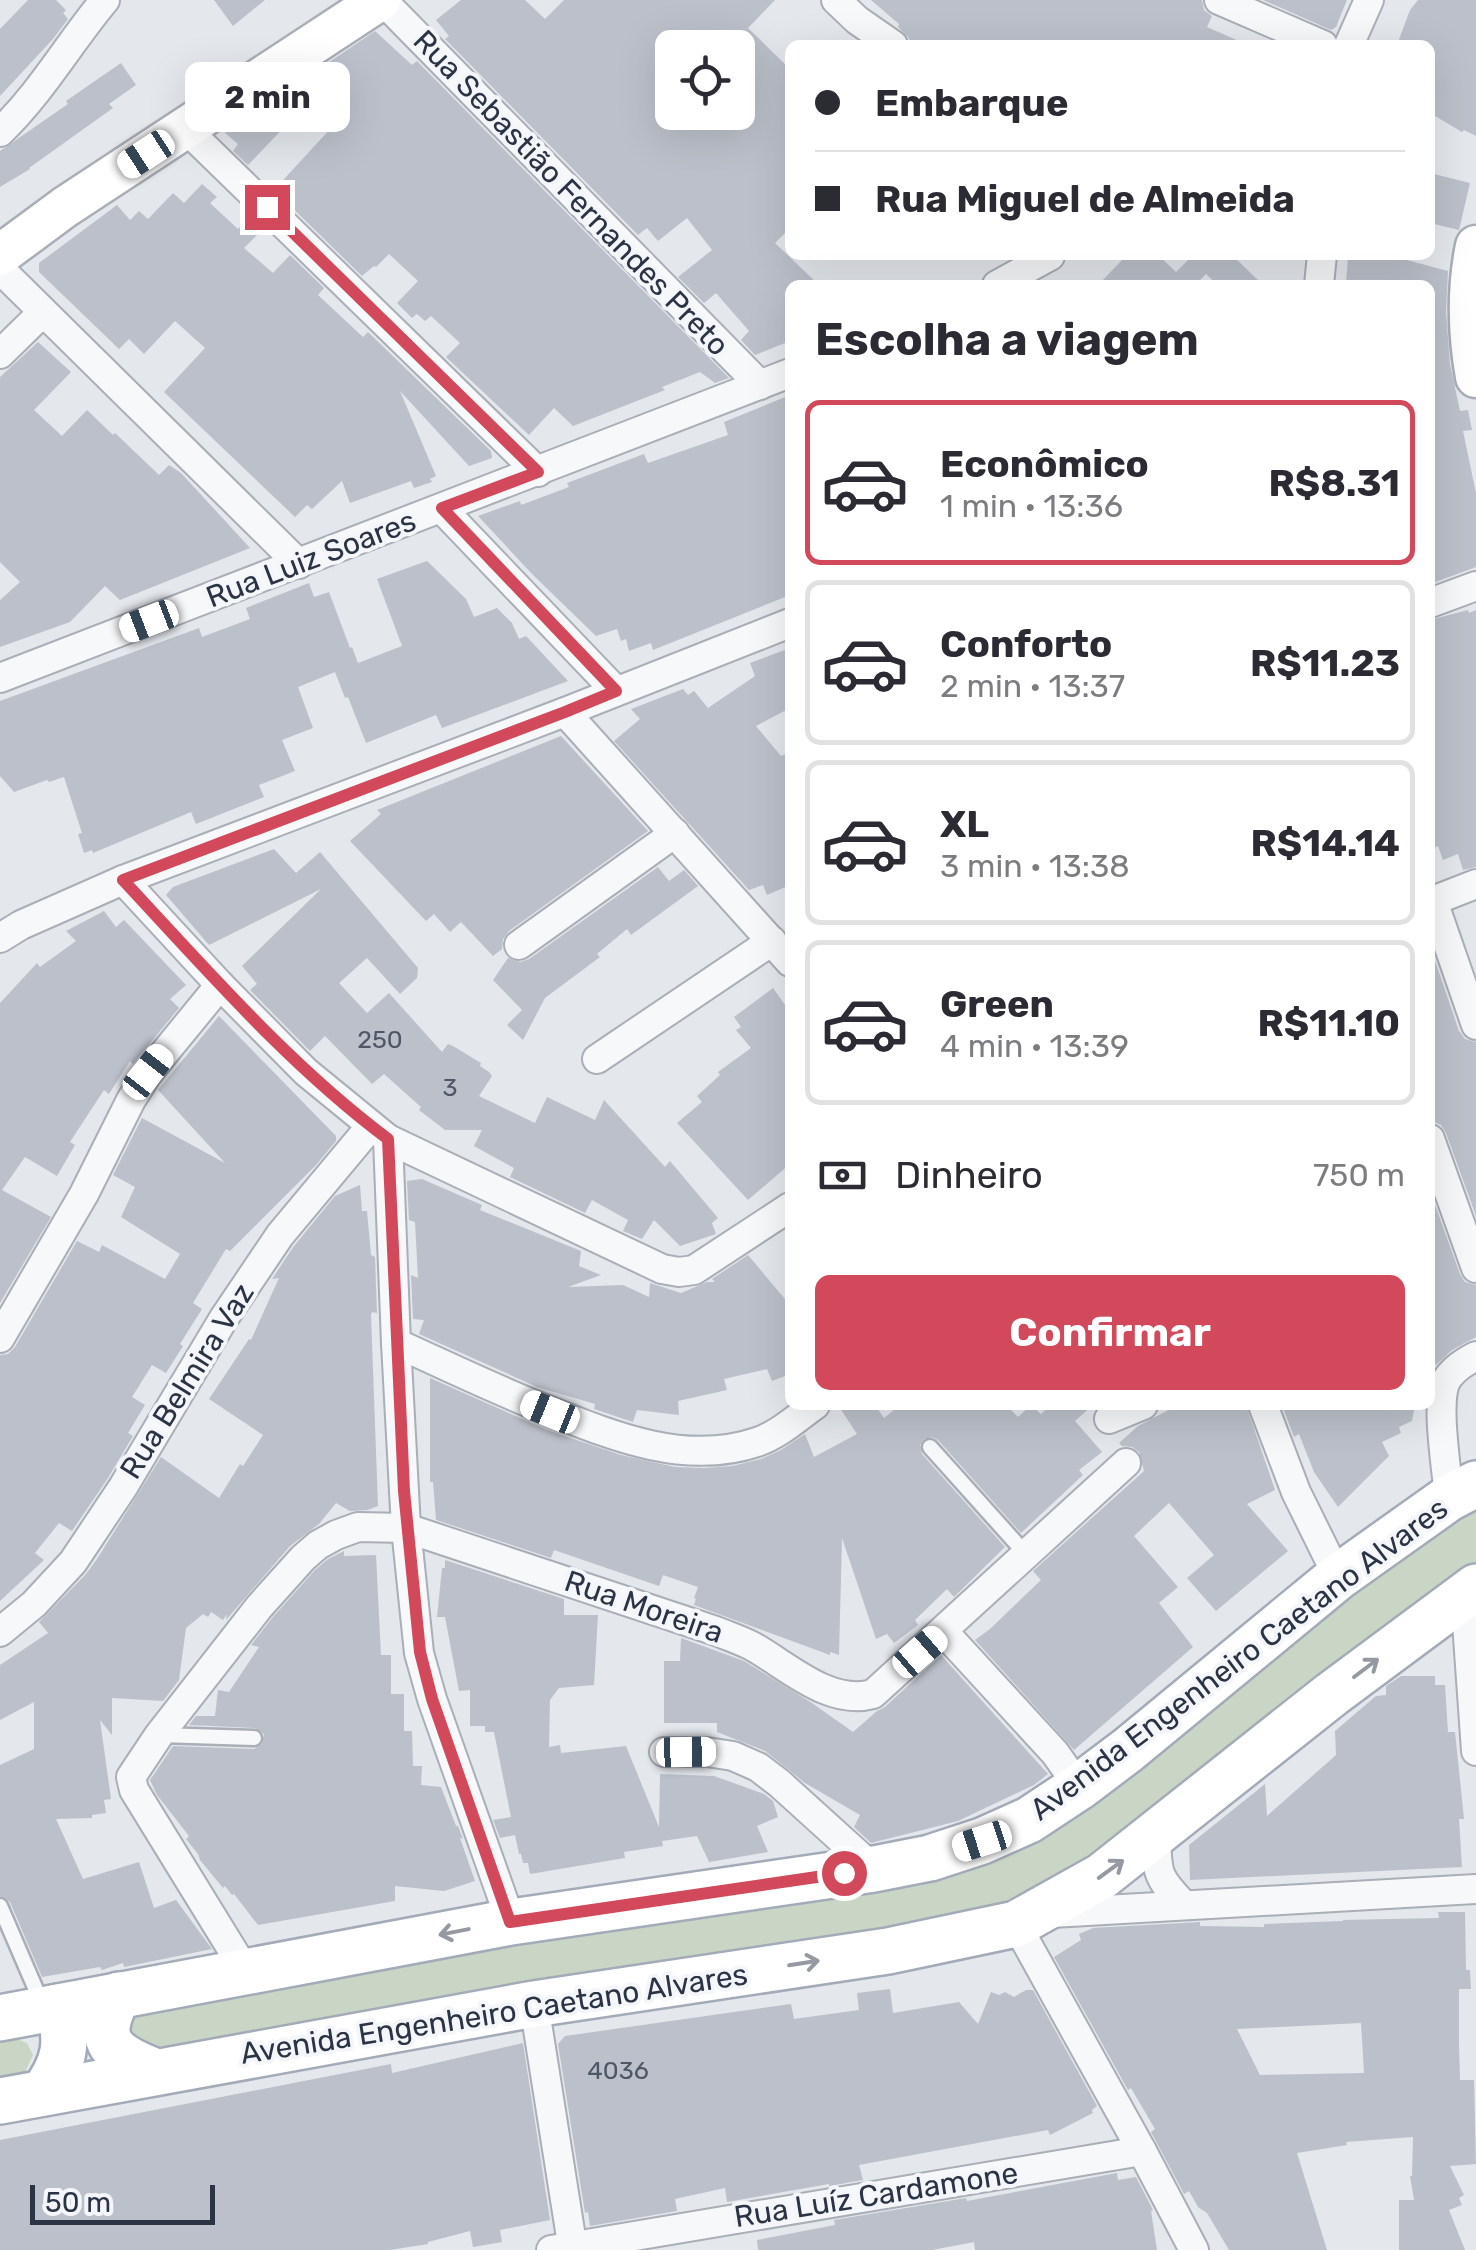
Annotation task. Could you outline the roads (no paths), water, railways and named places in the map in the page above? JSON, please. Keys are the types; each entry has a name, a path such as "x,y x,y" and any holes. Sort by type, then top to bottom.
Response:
{"main road":[{"path":"0,255 381,0"},
{"path":"1476,246 1468,305 1476,377"},
{"name":"Avenida Engenheiro Caetano Alvares","path":"0,2018 510,1922 874,1869 930,1858 982,1841 1029,1820 1079,1788 1338,1577 1463,1491"},
{"name":"Avenida Engenheiro Caetano Alvares","path":"22,2097 534,2004 888,1951 1026,1919 1102,1876 1332,1694 1470,1591"},
{"path":"119,1996 106,2023 111,2046 125,2058 156,2072"},
{"path":"22,2097 56,2072 64,2048 65,2037 51,2008"}],"street":[{"path":"0,132 50,74 105,0"},
{"name":"Rua Sebastião Fernandes Preto","path":"381,0 760,385"},
{"path":"836,0 885,40"},
{"path":"1219,0 1311,40"},
{"path":"1351,40 1369,0"},
{"path":"185,128 538,472"},
{"path":"1007,280 1043,260"},
{"path":"0,269 299,564"},
{"path":"0,354 43,312"},
{"name":"Rua Luiz Soares","path":"0,678 785,375"},
{"path":"442,508 616,691"},
{"path":"1435,601 1476,586"},
{"path":"0,938 123,880 785,626"},
{"path":"565,712 781,951 597,1059"},
{"path":"519,945 675,832"},
{"path":"123,880 306,1072 380,1132 662,1268 679,1272 694,1270 785,1211"},
{"path":"1435,899 1476,884"},
{"path":"1435,912 1476,1025"},
{"path":"0,1338 84,1194 148,1072 220,985"},
{"path":"380,1132 406,1528 420,1652 432,1699 510,1922"},
{"name":"Rua Belmira Vaz","path":"0,1632 34,1604 73,1562 280,1234 380,1132"},
{"path":"1435,1153 1476,1268"},
{"path":"396,1343 609,1435 663,1447 694,1452 736,1448 762,1441 808,1410"},
{"path":"1463,1491 1443,1419 1445,1384 1464,1362 1476,1356"},
{"path":"1265,1410 1296,1492 1338,1577"},
{"name":"Rua Moreira","path":"246,1972 132,1783 134,1771 258,1607 318,1545 358,1528 406,1528 716,1631 749,1645 811,1682 849,1697 873,1694 1126,1463"},
{"path":"1470,1591 1476,1748"},
{"path":"944,1631 1056,1752 1079,1788"},
{"path":"664,1752 733,1756 758,1767 874,1869"},
{"path":"1156,1835 1159,1875 1184,1905"},
{"path":"1194,2250 1026,1919 1184,1905 1476,1889"},
{"path":"534,2004 565,2249"},
{"name":"Rua Luíz Cardamone","path":"565,2249 1142,2151"}],"lane":[{"path":"930,1448 1026,1553"},
{"path":"159,1734 254,1738"},
{"path":"0,1906 51,2008"}]}
